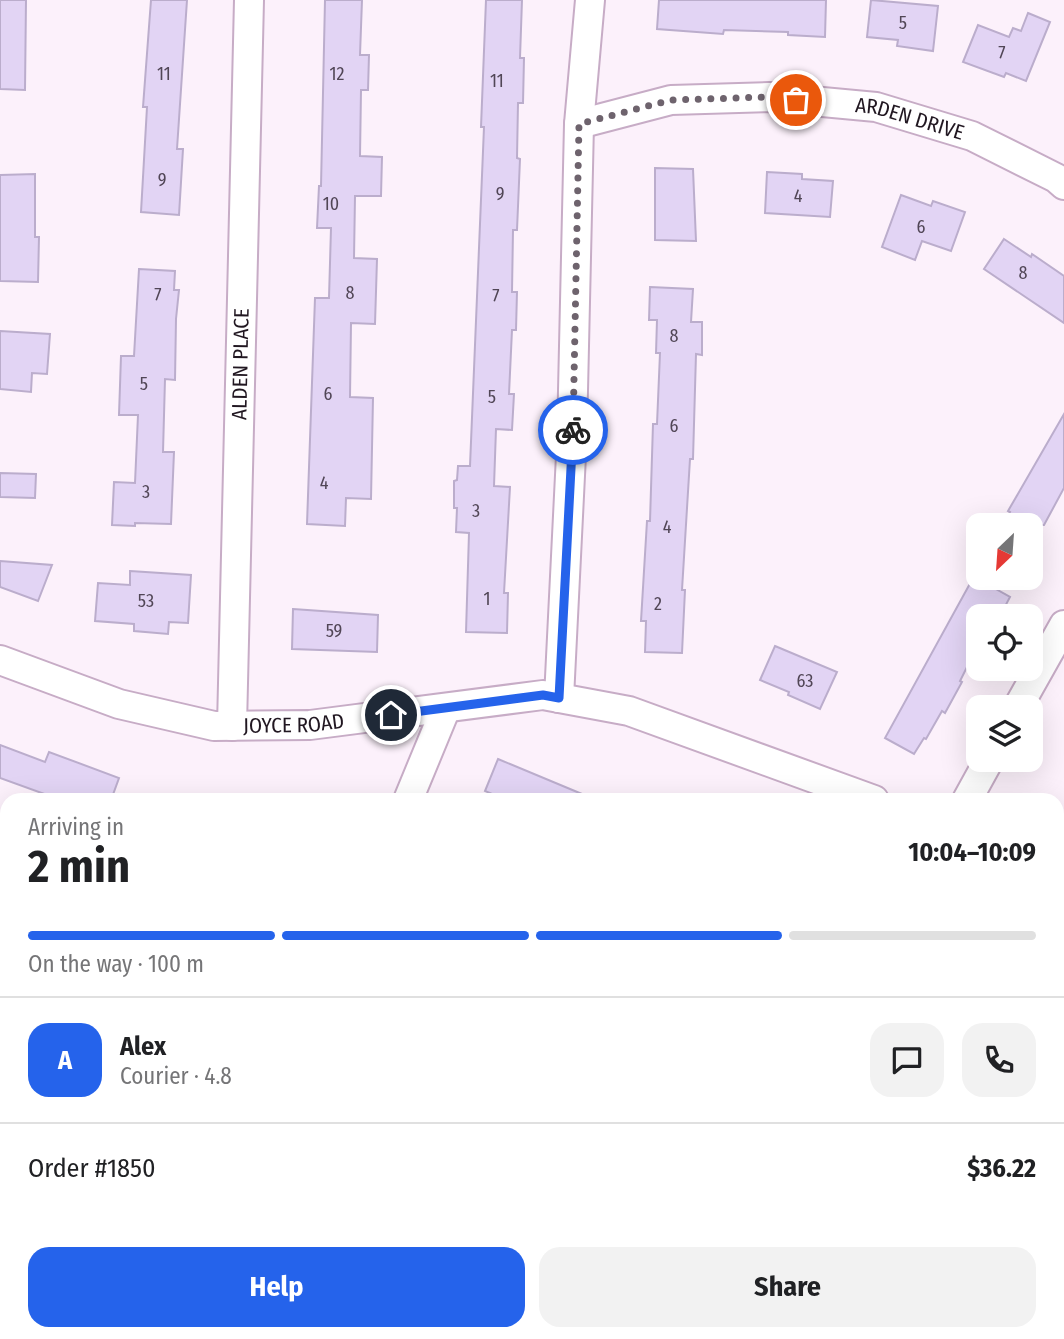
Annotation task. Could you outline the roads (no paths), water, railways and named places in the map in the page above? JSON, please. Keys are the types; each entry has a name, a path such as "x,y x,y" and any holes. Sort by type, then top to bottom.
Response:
{"street":[{"name":"ALDEN PLACE","path":"232,726 249,0"},
{"path":"559,698 572,435 579,124 590,0"},
{"name":"ARDEN DRIVE","path":"579,124 671,100 769,97 876,107 972,136 1064,184"},
{"path":"1025,695 1064,625"},
{"name":"JOYCE ROAD","path":"0,660 120,704 214,726 310,725 543,695 629,711 855,793"},
{"path":"411,793 446,708"},
{"path":"971,793 982,772"}]}
